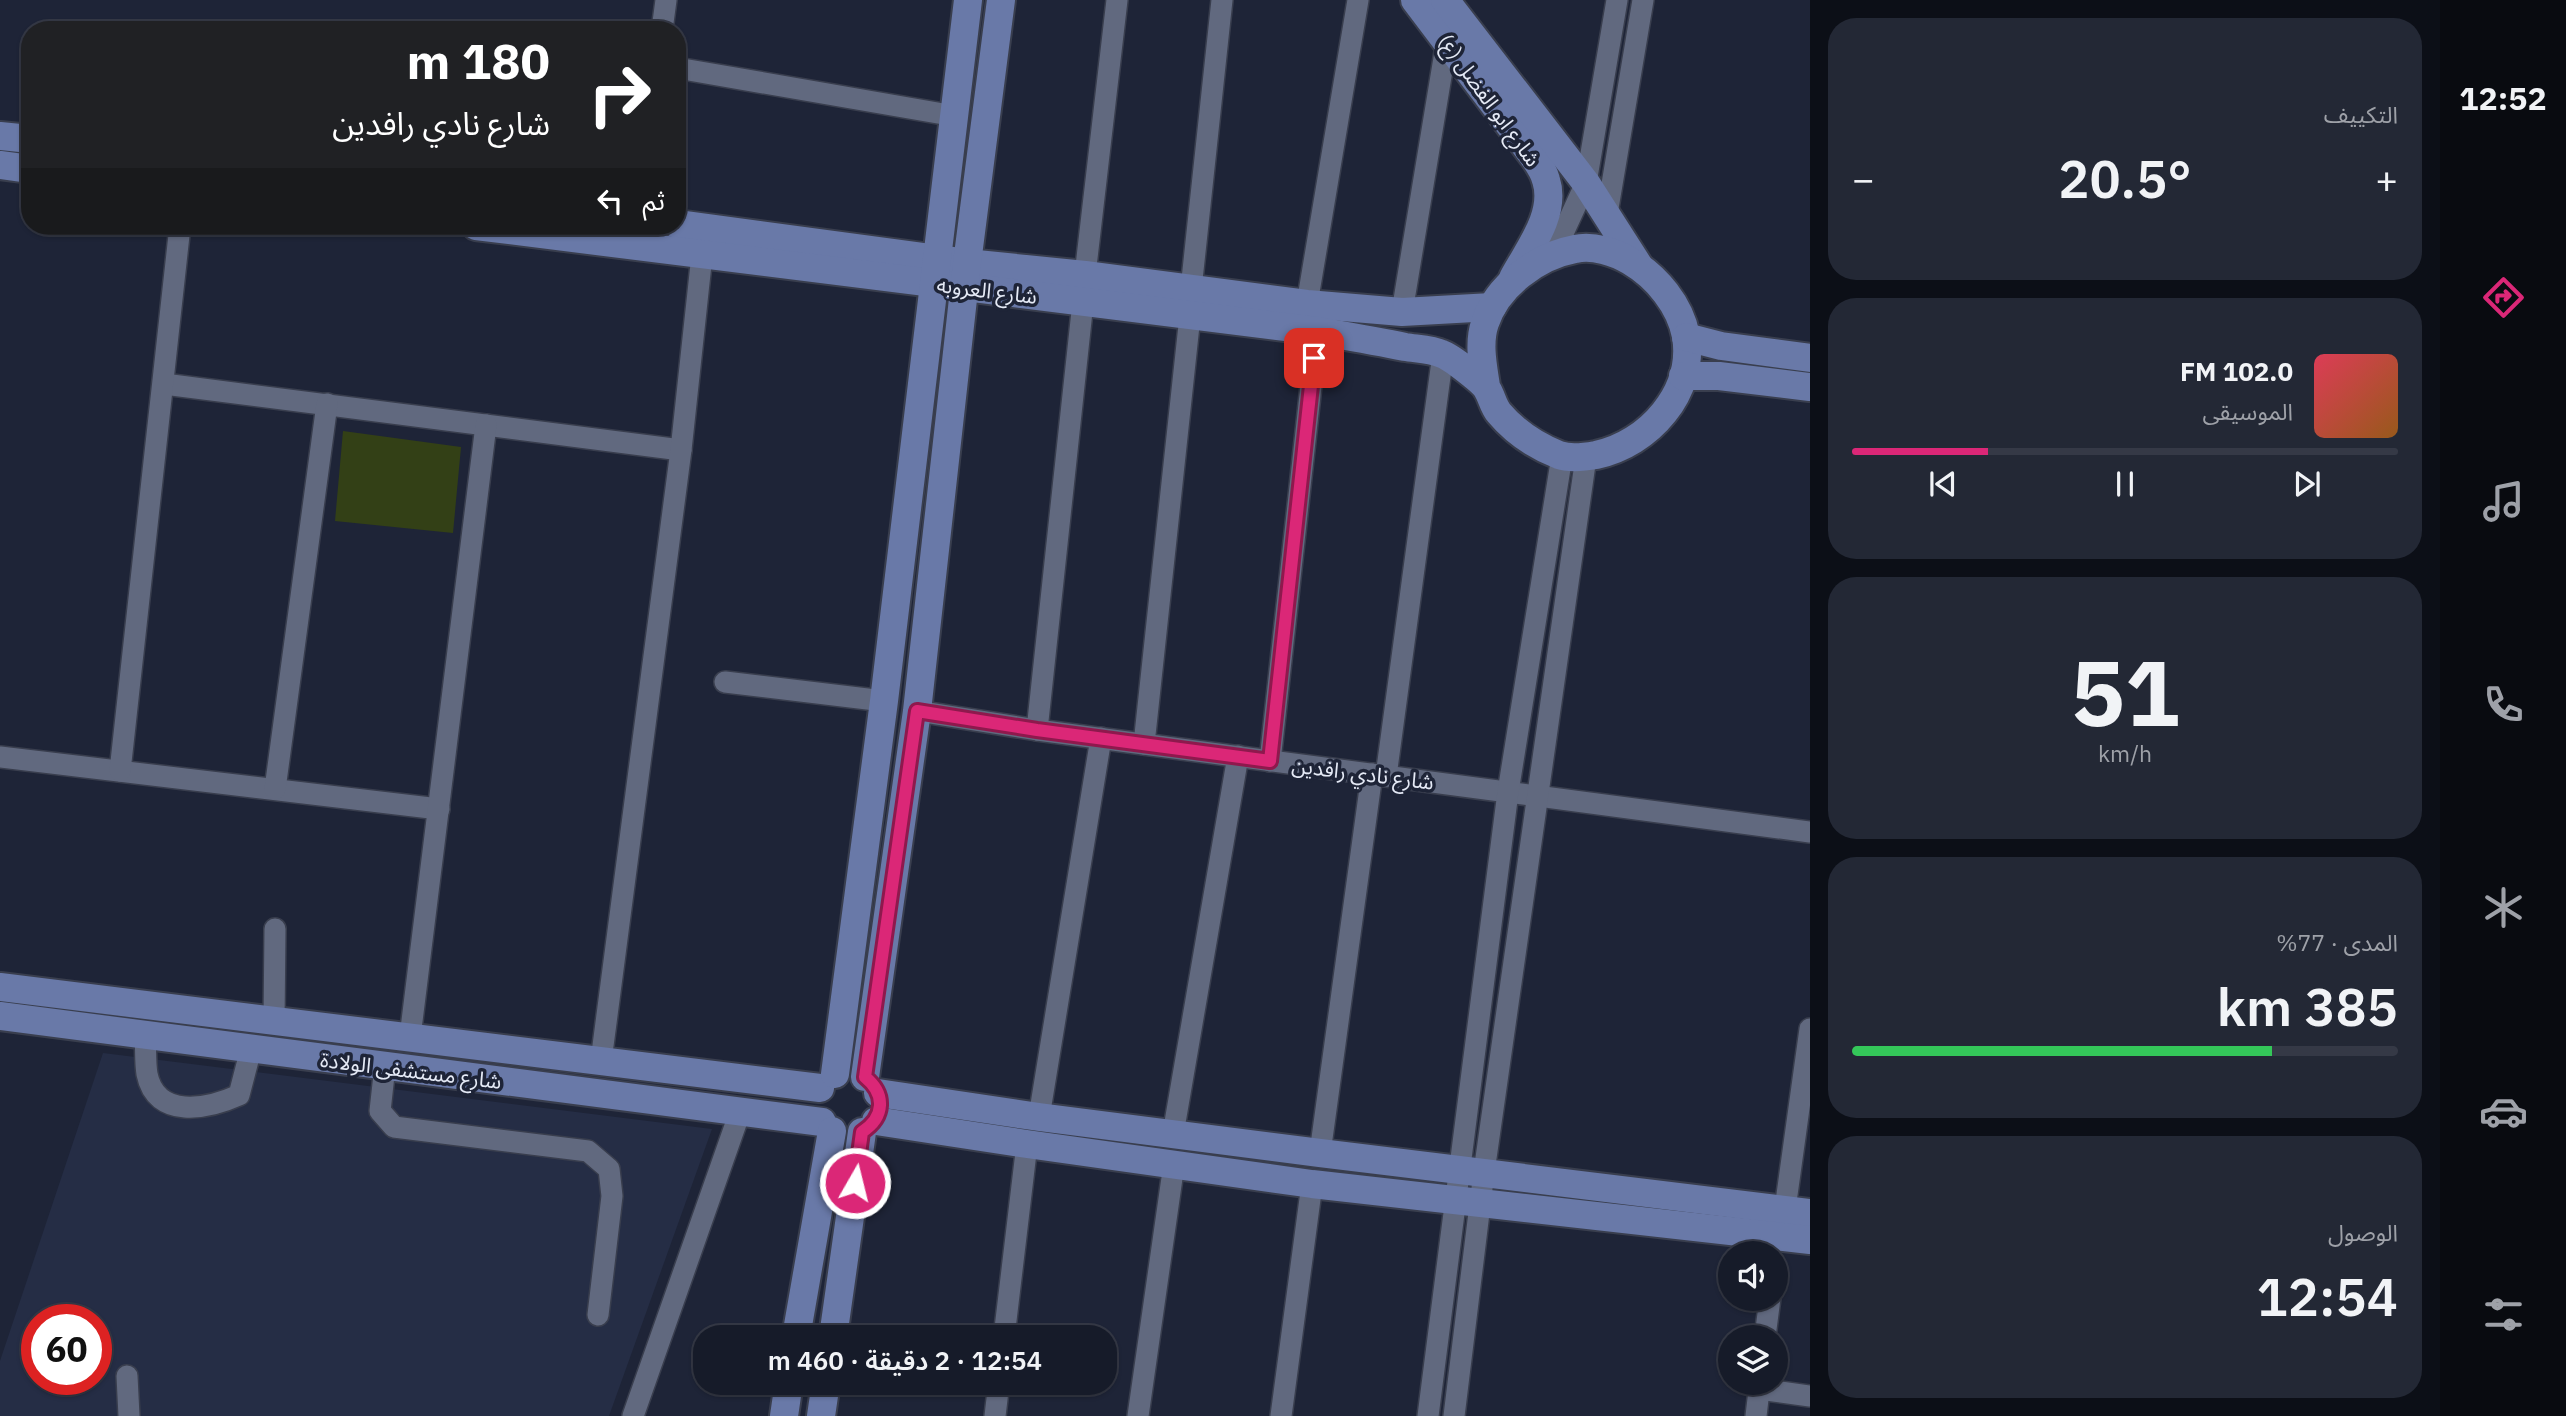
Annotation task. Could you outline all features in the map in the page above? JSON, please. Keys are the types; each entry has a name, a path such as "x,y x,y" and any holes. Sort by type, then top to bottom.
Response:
{"main road":[{"path":"798,1325 827,1126 816,1102 827,1081 884,701 968,0"},
{"path":"834,1325 870,1106 966,275 1001,0"},
{"name":"شارع ابو الفضل (ع)","path":"1415,0 1533,156 1546,180 1549,197 1543,225 1511,281"},
{"name":"شارع ابو الفضل (ع)","path":"1445,0 1586,183 1641,268"},
{"path":"0,136 21,138"},
{"path":"0,165 21,168"},
{"name":"شارع العروبه","path":"686,226 936,271 1191,302 1317,331 1443,354 1486,386"},
{"name":"شارع العروبه","path":"546,235 702,255 936,271"},
{"path":"1576,248 1594,248 1610,252 1641,268 1659,284 1681,317 1686,337 1686,357 1683,376 1672,401 1646,433 1610,452 1574,457 1533,442 1514,429 1497,411 1486,386 1481,356 1484,324 1492,307 1511,281 1552,257 1576,248"},
{"name":"شارع العروبه","path":"1191,302 1307,304 1402,312 1492,307"},
{"path":"1686,337 1721,346 1810,358"},
{"path":"1683,376 1719,376 1810,387"},
{"name":"شارع مستشفى الولادة","path":"0,987 601,1061 827,1081"},
{"path":"211,1044 218,1014"},
{"name":"شارع مستشفى الولادة","path":"0,1016 740,1112 827,1126"},
{"path":"827,1081 853,1072 870,1106 1027,1144 1469,1203 1787,1228"},
{"path":"870,1106 1039,1117 1471,1171 1787,1228 1810,1240"},
{"path":"827,1126 855,1134 870,1106"},
{"path":"784,1416 787,1395"},
{"path":"821,1416 824,1395"}],"street":[{"path":"663,21 665,0"},
{"path":"1037,730 1116,0"},
{"path":"1144,744 1222,0"},
{"path":"1307,304 1359,0"},
{"path":"1552,257 1586,183 1616,0"},
{"path":"1607,214 1643,0"},
{"path":"1402,312 1447,40"},
{"path":"686,70 955,116"},
{"path":"120,771 179,235"},
{"path":"601,1061 681,450 702,255"},
{"path":"1270,761 1317,331"},
{"path":"1320,1153 1443,354"},
{"path":"164,384 681,450"},
{"path":"275,789 327,404"},
{"path":"410,1037 485,425"},
{"path":"1454,1416 1471,1171 1508,792 1574,457"},
{"path":"1471,1171 1536,797 1574,457"},
{"path":"725,682 884,701"},
{"name":"شارع نادي رافدين","path":"917,711 1037,730 1810,832"},
{"path":"1039,1117 1101,738"},
{"path":"1173,1134 1238,756"},
{"path":"0,757 439,809"},
{"path":"274,1021 275,929"},
{"path":"1787,1228 1810,1029"},
{"path":"145,1035 147,1074 154,1093 173,1107 216,1105 239,1095 251,1049"},
{"path":"385,1066 380,1111 394,1127 588,1151 609,1169 612,1196 598,1315"},
{"path":"633,1416 740,1112"},
{"path":"1005,1325 1027,1144"},
{"path":"1138,1416 1174,1164"},
{"path":"1281,1416 1312,1184"},
{"path":"1428,1416 1469,1203"},
{"path":"127,1376 129,1416"},
{"path":"1788,1392 1810,1396"},
{"path":"995,1416 997,1395"},
{"path":"1756,1416 1759,1395"}],"shaded area":[{"path":"103,1053 712,1129 609,1416 0,1416 0,1361"}],"green space":[{"path":"343,431 461,447 453,533 335,521"}],"route":[{"path":"855,1183 862,1132 876,1121 880,1105 878,1093 865,1077 917,711 1270,761 1314,358"}]}
